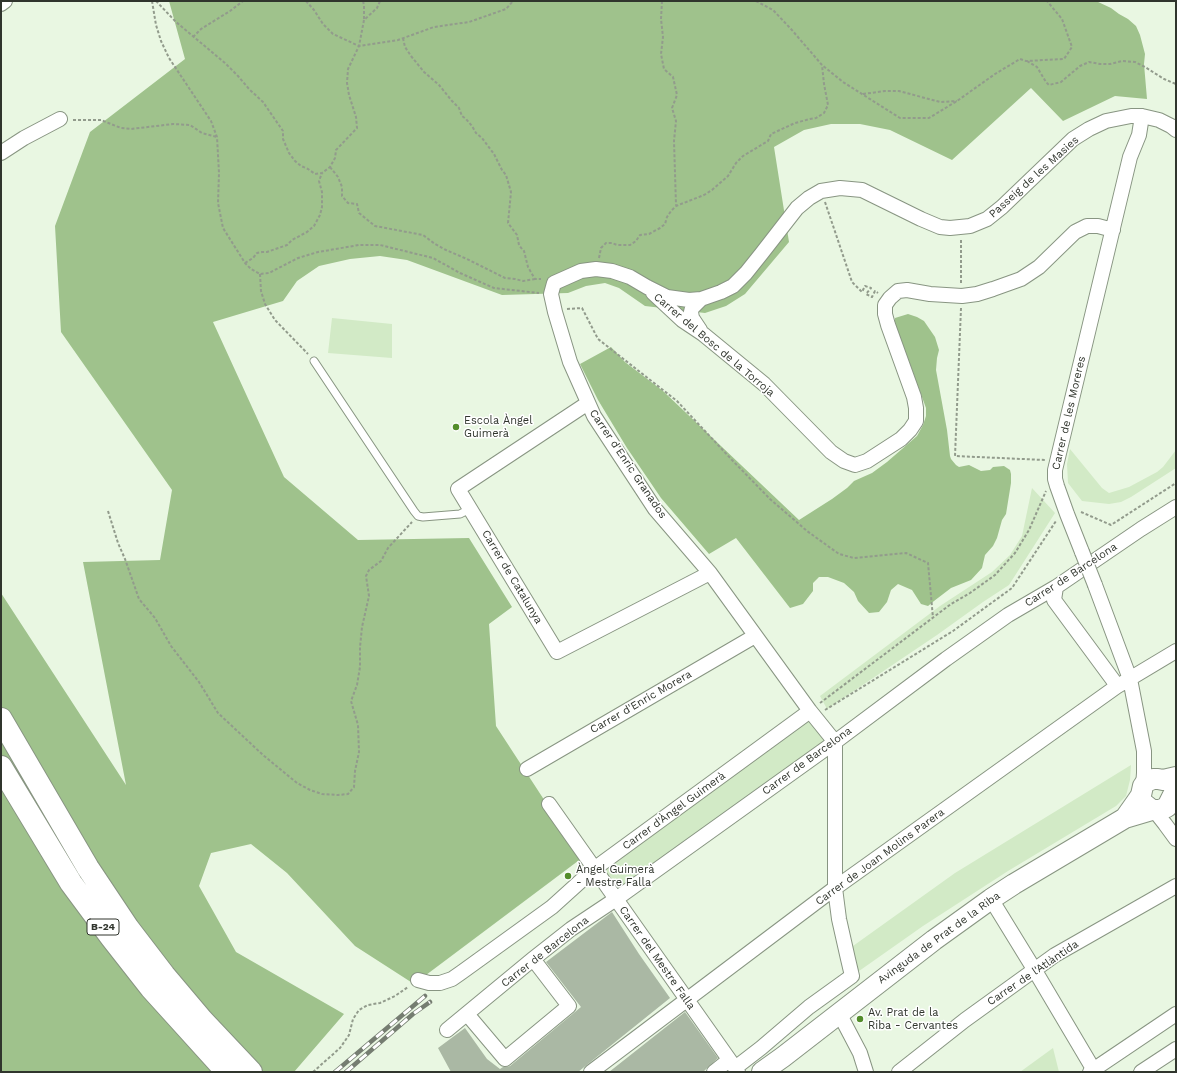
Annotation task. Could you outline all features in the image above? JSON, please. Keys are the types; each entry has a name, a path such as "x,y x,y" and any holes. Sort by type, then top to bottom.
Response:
{"highway":[{"name":"B-24","path":"1,719 88,868 128,928 164,975 202,1020 251,1072"},
{"name":"B-24","path":"1,767 71,883 111,937 151,988 227,1072"}],"main road":[{"name":"Avinguda de Prat de la Riba","path":"762,1072 934,940 991,899 1125,818 1160,793"}],"street":[{"path":"1,4 6,1"},
{"name":"Passeig de les Masies","path":"646,287 667,296 689,300 701,299 733,286 746,273 796,208 821,191 840,188 862,190 940,227 950,228 970,226 987,219 1002,207 1073,139 1106,121 1131,116 1142,116 1159,120 1176,130"},
{"name":"Carrer de les Moreres","path":"1142,116 1139,135 1130,157 1055,465 1055,479 1130,679 1144,751 1174,836"},
{"path":"1,152 60,119"},
{"path":"885,305 898,291 908,290 962,296 977,294 1021,279 1039,267 1075,232 1087,226 1098,226 1113,230"},
{"path":"552,288 581,272 596,268 630,277 646,287"},
{"name":"Carrer del Bosc de la Torroja","path":"646,287 682,320 703,334 764,384 831,452 844,461 855,464 867,461 901,439 916,421 914,397 888,325 885,314 885,305"},
{"name":"Carrer d'Enric Granados","path":"552,288 555,312 570,362 594,416 655,509 710,573 812,714 835,742"},
{"path":"701,299 692,308 691,312 692,318 703,334"},
{"name":"Carrer de Catalunya","path":"588,403 458,489 557,652 710,573"},
{"name":"Carrer de Barcelona","path":"447,1030 532,959 571,929 616,899 835,742 1008,615 1056,587 1176,507"},
{"path":"1056,587 1054,600 1113,680 1116,687"},
{"name":"Carrer d'Enric Morera","path":"527,769 755,636"},
{"name":"Carrer de Joan Molins Parera","path":"591,1072 835,888 1116,687 1176,651"},
{"name":"Carrer d'Àngel Guimerà","path":"418,980 429,983 440,983 452,979 552,907 594,869 812,714"},
{"path":"714,1072 734,1067 761,1048 808,1007 852,976 835,888 835,742"},
{"name":"Carrer del Mestre Falla","path":"549,804 734,1067"},
{"name":"Carrer de l'Atlàntida","path":"899,1072 965,1020 1034,969 1055,955 1176,886"},
{"path":"991,899 1034,969 1093,1071 1176,1014"},
{"path":"467,1014 505,1059 569,1006 532,959"},
{"path":"839,1013 860,1053 866,1072"},
{"path":"1141,1072 1176,1049"}],"lane":[{"path":"314,361 418,516 423,517 460,514 470,509"}],"path":[{"path":"152,1 156,25 161,41 169,58 211,122 217,137 219,173 218,204 223,228 245,263 260,274 269,273 298,258 318,252 359,245 380,245 433,258 460,273 494,288 552,288 550,278 539,280 535,279 523,282 505,278 446,250 435,244 424,235 375,226 359,213 356,204 348,203 342,196 342,186 338,177 330,167"},
{"path":"156,1 176,22 238,76 249,90 263,102 283,131 283,139 289,153 301,166 315,174 322,173 330,167 335,158 336,150 357,128 356,117 349,96 347,83 348,69 359,46 364,20 363,1"},
{"path":"193,37 201,29 243,1"},
{"path":"306,1 323,24 333,34 359,46 398,40 434,27 469,22 506,8 513,1"},
{"path":"364,20 377,8 380,1"},
{"path":"662,1 661,19 663,37 661,54 664,69 673,77 677,95 672,108 676,121 674,141 676,206"},
{"path":"756,1 773,10 822,65 862,95 900,118 929,118 1020,59 1036,67 1049,85 1061,82 1080,66 1089,62 1110,64 1122,61 1135,62 1145,66 1164,79 1176,84"},
{"path":"1026,61 1064,59 1072,46 1062,19 1047,1"},
{"path":"403,38 405,47 411,56 424,72 439,85 459,108 462,116 487,144 506,175 511,192 508,223 517,236 519,245 524,251 528,268 535,279"},
{"path":"596,268 601,248 606,243 630,245 640,236 649,234 660,228 665,224 676,206 704,195 712,190 728,176 736,163 743,156 768,141 771,134 795,123 810,118 816,118 824,113 828,105 822,65"},
{"path":"862,95 886,91 899,91 940,102 957,101"},
{"path":"60,119 66,117 74,120 101,120 121,128 131,129 173,124 190,125 202,133 217,137"},
{"path":"245,263 253,258 257,253 267,252 287,245 292,240 307,232 314,226 320,215 322,207 322,192 319,181 322,173"},
{"path":"821,191 852,282 862,292 866,286 871,288 866,294 872,297 875,291 879,294 876,300 885,305"},
{"path":"961,240 962,296"},
{"path":"260,274 261,290 265,304 275,320 314,361"},
{"path":"566,309 582,308 598,339 677,401 770,499 807,531 839,554 854,558 906,553 928,563 933,618"},
{"path":"812,714 933,618 995,574 1015,553 1029,530 1055,465 955,456 961,322"},
{"path":"812,714 952,631 1012,588 1058,517 1076,510 1111,526 1176,483"},
{"path":"108,511 118,543 139,599 155,618 171,646 199,682 218,713 263,756 297,783 322,794 338,795 348,794 354,787 359,752 358,725 352,701 357,686 360,667 362,627 369,596 366,576 369,570 381,561 388,548 418,516"},
{"path":"313,1072 340,1048 349,1035 353,1019 359,1010 368,1005 380,1003 390,998 418,980"}],"green space":[{"path":"169,1 1096,1 1111,8 1136,26 1145,54 1144,64 1147,99 1115,96 1063,121 1031,88 952,160 890,130 860,124 831,124 804,130 774,147 789,242 745,294 726,306 705,313 645,306 619,288 605,283 586,286 568,293 502,295 407,260 380,256 350,259 319,266 297,281 283,301 213,322 284,477 358,540 469,538 512,607 489,624 496,726 582,858 414,984 355,946 287,873 251,844 211,853 199,886 236,952 344,1014 294,1072 1,1072 1,593 126,785 83,562 160,560 172,490 61,332 55,226 90,132 185,59"},
{"path":"908,314 924,321 935,337 939,350 936,370 951,459 959,467 969,465 981,471 990,470 993,467 1004,466 1010,470 1011,474 1006,514 1002,520 993,546 985,555 982,568 971,580 951,588 928,606 921,604 912,590 898,584 891,590 887,602 879,612 869,613 858,601 854,592 844,583 828,577 819,577 813,583 813,591 803,604 790,608 736,538 709,554 661,498 627,448 598,400 580,364 611,347 625,362 663,391 799,520 832,499 854,481 872,473 887,462 917,436 923,425 926,416 926,408 895,323 895,318"},
{"path":"332,318 392,324 392,358 328,353"},
{"path":"1070,449 1102,488 1109,493 1129,487 1157,472 1163,467 1176,450 1176,468 1121,502 1109,504 1082,501 1068,483 1067,464"},
{"path":"1032,488 1055,513 1009,585 827,709 820,696 940,606 992,572 1010,555 1022,536"},
{"path":"812,718 831,741 616,899 594,869"},
{"path":"1131,765 1130,780 1126,796 1116,806 1008,871 923,926 852,976 846,951 955,873"},
{"path":"1053,1048 1059,1072 1020,1072"}],"building":[{"path":"612,912 670,998 578,1072 451,1072 438,1048 465,1028 487,1059 500,1069 510,1066 581,1007 546,962"},
{"path":"685,1012 718,1058 703,1072 609,1072"}],"railway":[{"path":"335,1072 425,996"},
{"path":"346,1072 413,1014 430,1002"}],"place":[{"name":"Escola Àngel Guimerà","path":"456,427"},
{"name":"Àngel Guimerà - Mestre Falla","path":"568,876"},
{"name":"Av. Prat de la Riba - Cervantes","path":"860,1019"}]}
